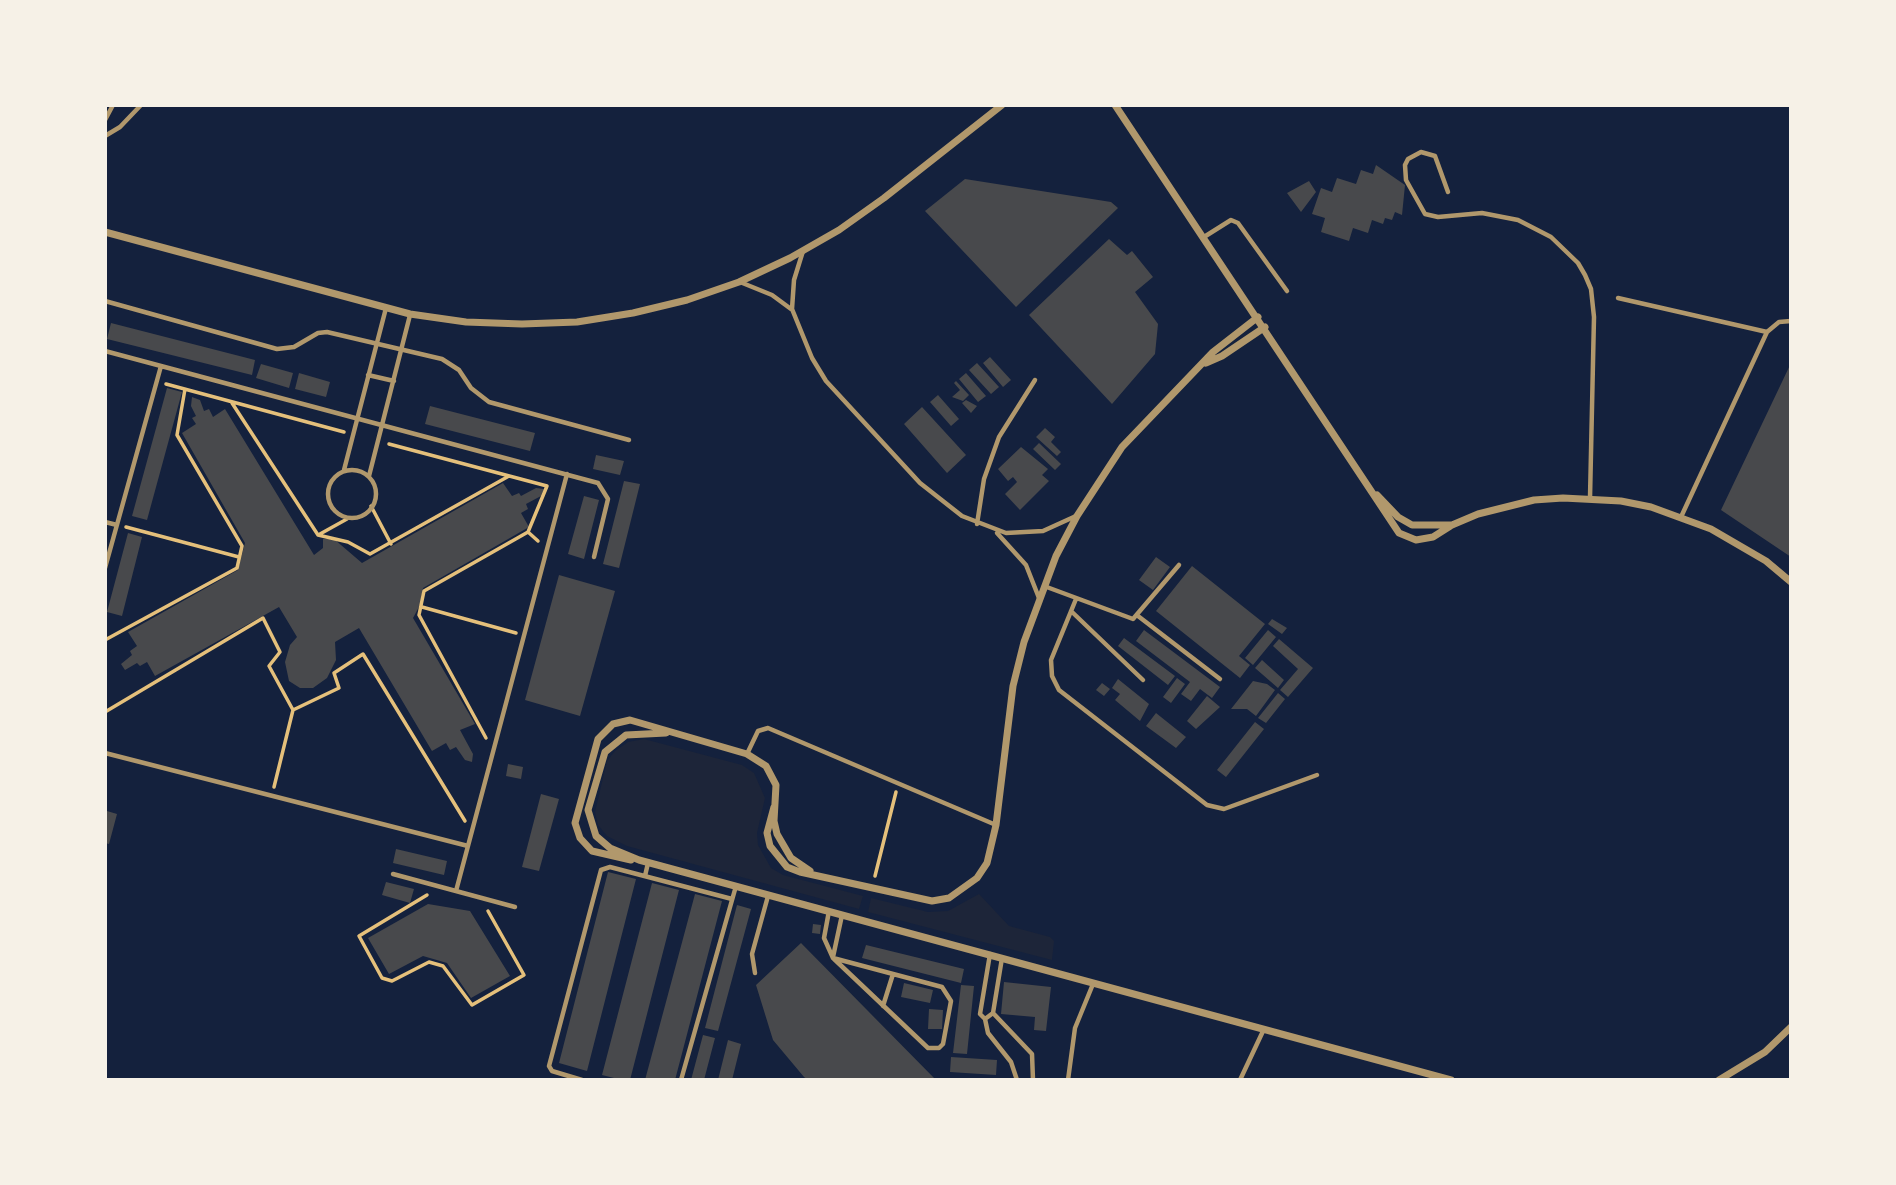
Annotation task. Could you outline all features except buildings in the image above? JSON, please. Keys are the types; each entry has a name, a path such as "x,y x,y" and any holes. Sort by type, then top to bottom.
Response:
{"street":[{"path":"105,232 410,314 508,324 577,321 646,310 739,282 803,251 884,198 1002,105"},
{"path":"1115,105 1265,327 1368,485 1392,527 1407,537 1433,537 1478,514 1534,500 1590,498 1651,507 1681,517 1739,544 1791,582"},
{"path":"639,860 601,855 592,851 580,838 576,816 586,778 598,739 613,724 641,722 666,733 747,754 766,766 776,785 775,807 767,833 777,858 800,873 814,873 872,889 932,901 965,890 987,863 996,825 1013,686 1039,598 1077,516 1122,447 1149,416 1205,363 1213,352 1258,317"},
{"path":"1205,363 1222,356 1265,327"},
{"path":"1368,485 1404,522 1420,527 1452,525"},
{"path":"666,733 635,733 617,740 604,752 588,810 592,828 610,848 648,863 1451,1080"},
{"path":"586,778 595,780"},
{"path":"1719,1080 1765,1052 1791,1027"}],"lane":[{"path":"105,120 113,105"},
{"path":"105,136 120,127 137,106"},
{"path":"1448,192 1436,156 1421,152 1408,159 1405,165 1406,180 1425,214 1438,217 1482,213 1518,220 1551,237 1578,263 1585,275 1592,296 1594,317 1590,498"},
{"path":"1204,237 1231,220 1238,223 1287,291"},
{"path":"803,251 794,280 792,309 811,358 826,381 926,489 947,506 994,530 1018,534 1043,531 1077,516"},
{"path":"739,282 762,290 792,309"},
{"path":"1618,298 1766,332"},
{"path":"105,301 277,349 294,347 318,333 327,332 402,349 451,364 479,397 489,402 629,440"},
{"path":"386,309 344,470 333,481 329,497 335,511 347,519 360,517 371,506 374,490 369,476 410,314"},
{"path":"1681,517 1766,332 1779,322 1791,321"},
{"path":"105,351 598,483 608,499 594,557"},
{"path":"105,568 161,366"},
{"path":"369,375 394,381"},
{"path":"978,524 991,458 1009,417 1035,380"},
{"path":"344,470 357,468 369,476"},
{"path":"456,891 568,474"},
{"path":"105,522 117,525"},
{"path":"994,530 1012,546 1026,565 1039,598"},
{"path":"1044,586 1130,619 1138,615 1179,565"},
{"path":"1076,599 1051,660 1052,676 1059,690 1207,805 1224,809 1317,775"},
{"path":"1071,611 1143,680"},
{"path":"1138,615 1220,679"},
{"path":"747,754 758,731 768,728 996,825"},
{"path":"105,754 468,846"},
{"path":"645,876 648,863"},
{"path":"582,1080 552,1072 549,1066 600,873 607,867 732,899"},
{"path":"393,874 515,907"},
{"path":"681,1080 736,886"},
{"path":"755,973 752,954 768,895"},
{"path":"829,911 824,938 833,958 928,1048 939,1048 943,1044 950,1007 949,995 936,985 833,958"},
{"path":"833,958 842,915"},
{"path":"990,954 980,1014 985,1019 988,1032 1011,1062 1017,1080"},
{"path":"985,1019 993,1013 1002,958"},
{"path":"883,1006 893,974"},
{"path":"1068,1080 1075,1028 1094,982"},
{"path":"993,1013 1032,1054 1035,1066 1033,1080"},
{"path":"1241,1080 1264,1029"}],"path":[{"path":"105,640 237,568 242,546 177,435 185,389"},
{"path":"231,402 318,535 348,542 370,554 509,476"},
{"path":"371,506 391,544"},
{"path":"318,535 347,519"},
{"path":"117,525 239,557"},
{"path":"495,753 419,615 424,591 528,532"},
{"path":"421,606 524,635"},
{"path":"105,712 263,618 280,652 270,666 293,710 272,795"},
{"path":"293,710 339,688 334,673 363,654 472,832"},
{"path":"872,889 898,783"},
{"path":"441,887 359,936 382,978 392,981 429,961 443,966 472,1005 524,975 481,898"}],"shaded area":[{"path":"644,739 742,765 754,773 765,798 757,833 758,845 771,868 783,875 863,896 859,909 627,846 607,836 598,825 595,812 607,761 628,742"},
{"path":"979,894 1009,926 1050,937 1054,941 1052,960 868,912 871,898 928,912 948,911"}]}
